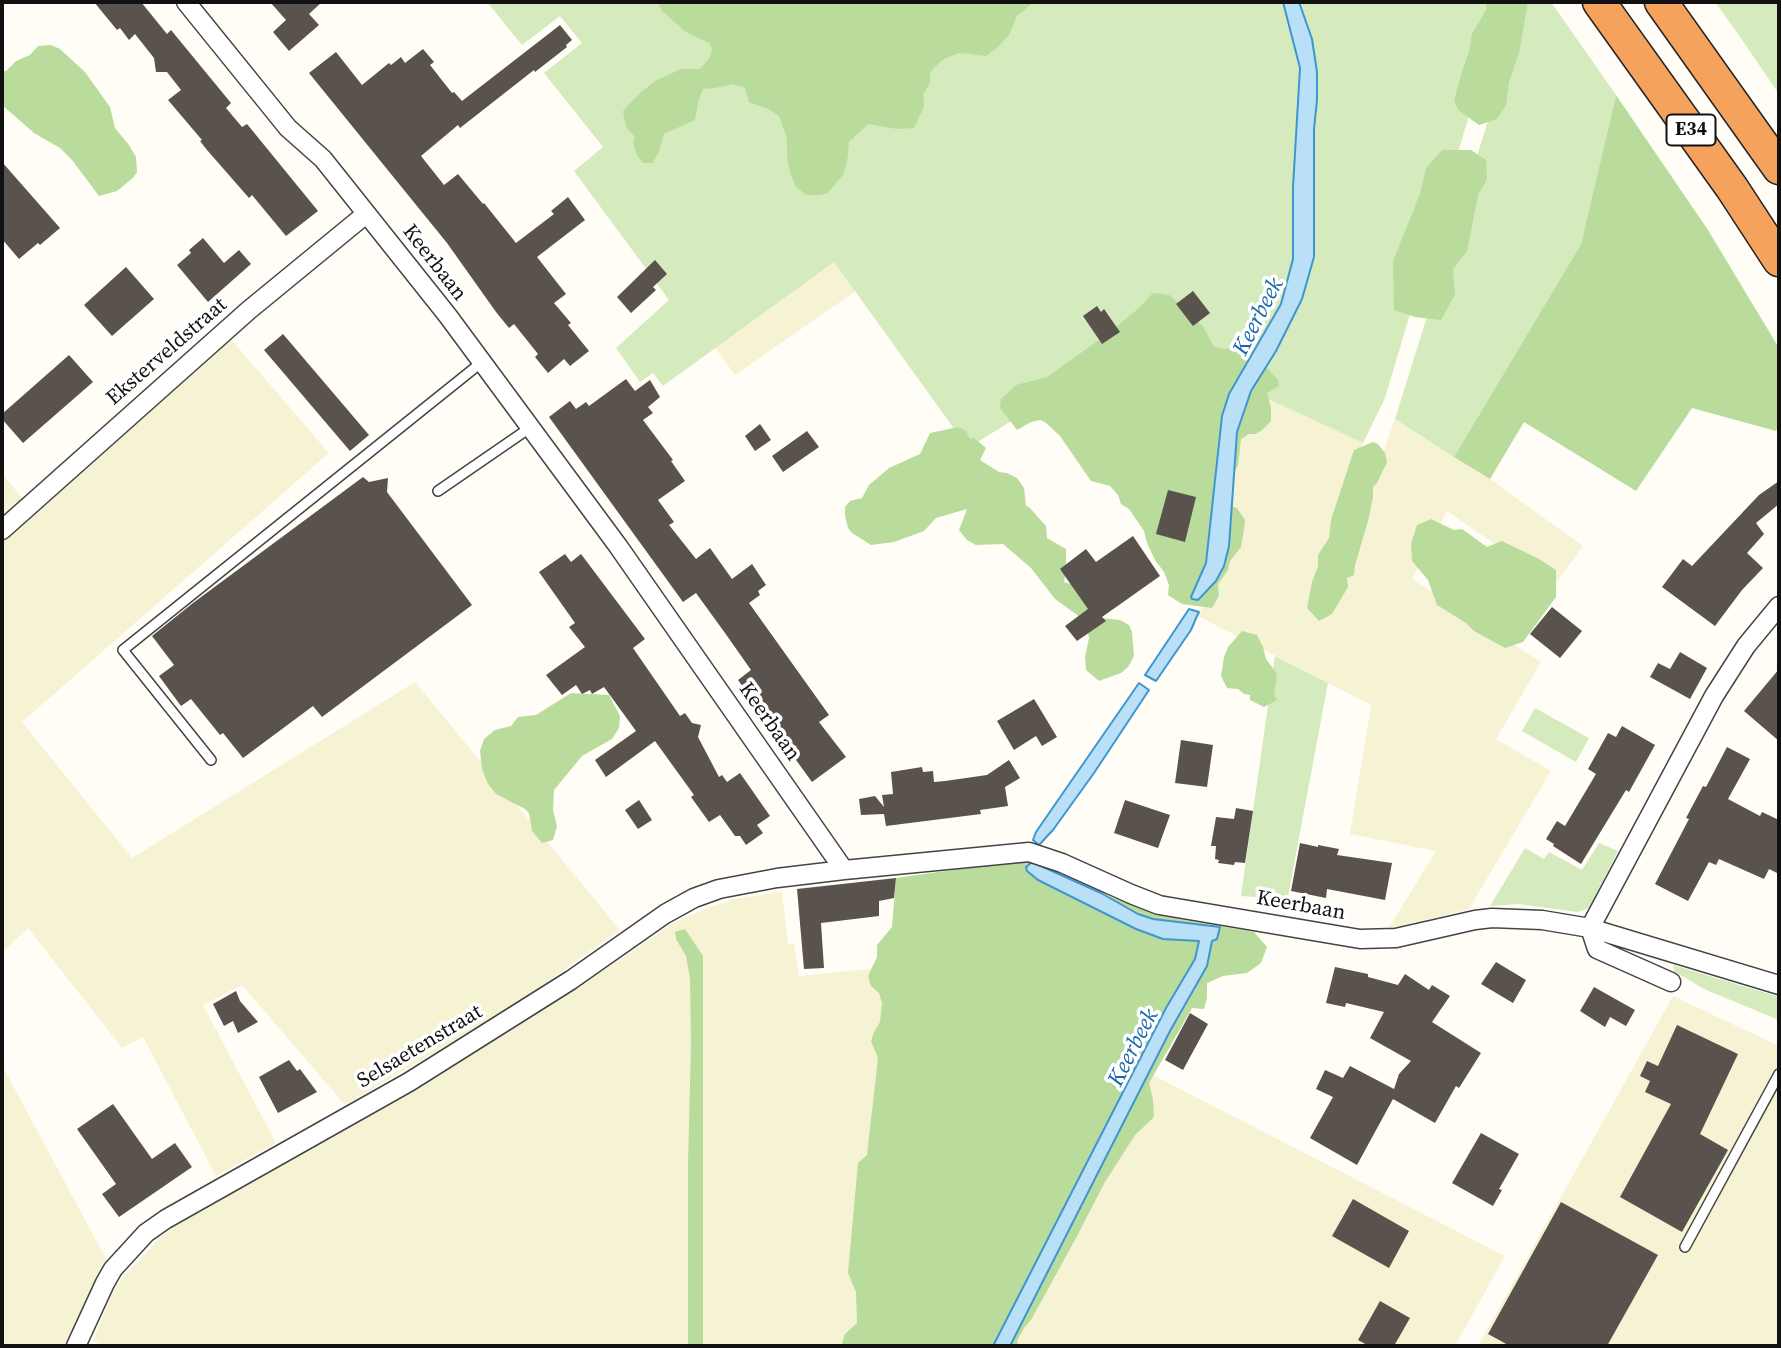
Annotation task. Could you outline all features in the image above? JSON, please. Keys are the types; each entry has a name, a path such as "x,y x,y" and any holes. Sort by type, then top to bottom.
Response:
{"highway":[{"name":"E34","path":"1599,2 1732,188 1779,260"},
{"name":"E34","path":"1661,2 1779,168"}],"street":[{"name":"Keerbaan","path":"186,2 288,128 323,159 482,362 618,546 844,870 1029,852 1062,863 1159,905 1360,939 1396,938 1492,918 1542,920 1590,928 1779,985"},
{"name":"Eksterveldstraat","path":"2,530 249,310 366,214"},
{"path":"1671,982 1597,949 1590,928 1714,696 1746,646 1779,606"},
{"name":"Selsaetenstraat","path":"76,1346 113,1269 146,1233 166,1219 409,1082 522,1013 665,914 694,898 719,889 777,878 844,870"}],"lane":[{"path":"211,760 123,650 482,362"},
{"path":"438,491 531,427"},
{"path":"1685,1247 1779,1074"}],"shaded area":[{"path":"834,262 856,291 735,375 715,348"},
{"path":"230,338 329,453 22,722 132,858 415,682 620,930 515,1005 345,1105 242,985 203,1005 276,1143 216,1176 143,1037 122,1048 28,928 2,953 2,473 33,512"},
{"path":"1251,391 1363,443 1319,603 1329,605 1395,419 1490,479 1583,546 1554,585 1447,511 1412,579 1541,662 1496,739 1551,771 1469,909 1388,929 1436,851 1350,834 1371,705 1198,616 1209,592 1237,432"},
{"path":"782,892 788,944 794,944 799,976 889,967 858,1346 104,1346 93,1341 112,1294 123,1277 173,1226 415,1091 582,985 672,924 734,899"},
{"path":"1673,996 1779,1046 1779,1346 1478,1346"},
{"path":"2,1065 106,1259 67,1346 2,1346"},
{"path":"1149,1073 1505,1256 1455,1346 1011,1346"}],"green space":[{"path":"487,2 1283,2 1300,68 1293,187 1293,258 1281,304 1232,387 1053,395 968,448 834,262 663,386 653,373 640,382 616,348 669,300 574,171 603,147 544,73 582,43 560,16 522,45"},
{"path":"657,2 1034,2 1017,16 1009,35 986,56 959,53 942,60 930,72 930,83 923,94 924,107 914,128 897,129 868,124 849,142 843,175 828,193 806,195 796,187 790,172 787,138 779,116 749,102 745,88 733,84 703,89 695,120 664,134 659,152 652,163 643,163 633,143 635,137 626,127 623,111 655,81 681,69 700,69 709,59 712,49 709,43 686,32 662,11"},
{"path":"1299,2 1497,2 1498,18 1385,398 1363,443 1251,391 1276,351 1302,299 1314,257 1314,129 1317,100"},
{"path":"1485,2 1528,2 1506,105 1497,119 1479,125 1458,110 1454,101 1472,34 1487,8"},
{"path":"1525,2 1551,2 1616,95 1581,244 1454,457 1395,419"},
{"path":"1715,2 1779,2 1779,94 1738,34"},
{"path":"51,45 60,49 85,72 110,107 115,128 136,157 137,172 117,191 99,196 60,148 34,133 2,105 2,71 30,55 38,46"},
{"path":"1616,95 1708,230 1779,348 1779,427 1776,431 1692,408 1636,491 1524,422 1490,479 1454,457 1581,244"},
{"path":"1442,150 1471,150 1486,160 1487,179 1478,195 1467,251 1453,269 1455,295 1441,320 1415,317 1394,310 1393,261 1420,194 1426,168"},
{"path":"1153,293 1169,295 1193,316 1204,328 1214,347 1248,348 1278,380 1279,386 1267,393 1271,421 1261,431 1241,439 1238,466 1230,476 1228,505 1237,508 1245,520 1244,530 1241,547 1218,584 1219,596 1212,608 1182,604 1168,595 1169,585 1147,543 1144,531 1110,486 1091,481 1060,436 1040,420 1017,430 1000,408 1001,399 1016,385 1047,377 1109,333"},
{"path":"958,427 966,431 970,439 974,438 986,448 980,460 999,472 1017,478 1024,488 1026,506 1046,526 1047,538 1066,549 1064,582 1077,586 1101,618 1120,620 1129,625 1134,656 1121,673 1099,681 1086,670 1085,657 1089,638 1087,628 1080,617 1055,599 1031,568 1003,544 976,545 967,540 959,530 967,509 936,518 924,531 894,542 871,545 848,528 845,507 850,501 862,498 869,485 889,468 920,454 930,433"},
{"path":"1373,442 1385,453 1387,462 1373,487 1368,521 1354,575 1347,578 1348,587 1332,614 1319,621 1307,608 1318,566 1318,555 1329,538 1331,520 1354,450"},
{"path":"1431,519 1454,530 1462,529 1487,547 1502,541 1556,570 1556,597 1523,642 1505,648 1474,631 1437,605 1428,580 1412,561 1411,544 1417,525"},
{"path":"1242,631 1257,635 1266,659 1277,674 1274,695 1277,700 1264,707 1250,700 1250,695 1238,689 1227,688 1221,676 1228,647"},
{"path":"1275,656 1328,683 1287,902 1241,896"},
{"path":"571,693 609,695 620,716 619,728 612,739 582,756 554,790 553,810 557,826 553,840 542,843 532,831 529,813 496,794 488,784 482,769 480,751 484,739 495,730 511,726 518,717 536,715"},
{"path":"1535,708 1589,738 1576,762 1522,731"},
{"path":"1599,843 1618,851 1587,909 1577,912 1519,904 1490,906 1525,848 1544,859 1549,852 1582,870"},
{"path":"1016,861 1032,862 1156,915 1254,932 1267,947 1261,963 1247,973 1223,976 1207,983 1204,1009 1192,1008 1149,1083 1154,1117 1135,1135 1105,1182 1017,1341 1019,1346 841,1346 845,1334 857,1323 856,1292 848,1273 858,1163 867,1155 878,1058 871,1041 880,1022 882,1003 868,976 877,957 877,945 892,927 896,878"},
{"path":"685,929 703,956 703,1346 688,1346 690,979 686,956 675,932"},
{"path":"1673,965 1779,997 1779,1020 1704,989 1674,972"}],"water":[{"path":"1283,2 1299,2 1312,39 1317,72 1314,257 1302,299 1276,351 1251,391 1237,432 1229,546 1224,566 1216,581 1198,600 1191,597 1206,563 1222,416 1229,394 1281,304 1293,259 1293,187 1300,68"},
{"path":"1189,609 1199,612 1191,630 1156,681 1145,675"},
{"path":"1139,683 1149,690 1094,773 1039,845 1033,840 1036,832"},
{"path":"1032,862 1101,893 1138,914 1153,919 1220,927 1217,939 1212,941 1207,966 1170,1031 1010,1346 993,1346 1166,1008 1195,959 1199,941 1163,939 1136,929 1038,880 1027,871 1026,867"}],"building":[{"path":"94,2 141,2 167,34 171,30 231,103 226,108 242,127 247,124 318,211 286,236 252,195 249,198 207,150 200,141 202,140 168,100 181,90 167,72 156,72 154,58 135,34 129,40"},
{"path":"270,2 322,2 309,14 319,25 289,51 273,32 286,20"},
{"path":"560,25 572,40 567,47 460,128 458,125 421,156 444,185 458,174 516,243 554,214 551,211 568,197 585,220 537,257 566,294 554,303 589,351 570,366 564,359 548,373 535,357 538,354 514,324 509,328 447,243 309,73 336,52 362,85 389,63 391,65 401,57 405,63 423,49 434,62 430,65 452,93 462,101"},
{"path":"2,162 60,228 19,259 2,239"},
{"path":"203,238 224,263 239,250 251,264 208,302 177,265"},
{"path":"655,260 667,274 653,287 656,290 631,313 617,297"},
{"path":"126,267 154,299 112,336 84,305"},
{"path":"1193,291 1210,313 1193,326 1176,304"},
{"path":"1097,306 1101,312 1104,309 1120,332 1102,344 1083,316"},
{"path":"283,334 369,435 350,451 264,350"},
{"path":"69,355 93,382 23,443 2,419 2,414"},
{"path":"626,379 635,391 650,380 660,397 648,407 653,413 643,420 685,481 658,500 674,522 669,525 696,559 710,548 732,579 752,564 766,585 758,591 760,595 749,603 829,715 819,722 846,757 812,782 738,680 751,670 725,633 696,593 683,602 549,417 570,401 576,409 586,402 589,406"},
{"path":"760,424 771,440 755,451 745,436"},
{"path":"807,431 819,447 783,472 772,456"},
{"path":"363,477 369,482 388,478 387,492 472,605 322,717 313,706 243,758 191,699 181,706 159,676 174,665 152,636"},
{"path":"1779,481 1779,504 1756,523 1764,534 1747,553 1763,568 1742,590 1715,626 1662,587 1683,559 1692,566 1759,495"},
{"path":"1168,490 1196,497 1185,542 1156,534"},
{"path":"1133,536 1160,576 1102,617 1106,621 1077,641 1065,626 1088,609 1060,569 1086,549 1096,562"},
{"path":"565,554 571,562 581,554 645,639 633,648 680,716 685,713 692,723 701,725 698,737 719,777 722,775 727,782 740,773 770,816 757,825 763,833 746,845 740,836 735,836 720,815 709,822 691,797 694,795 655,741 606,777 595,760 636,731 604,687 592,694 590,690 582,694 576,685 562,695 546,675 585,647 569,627 575,623 539,572"},
{"path":"1552,607 1582,631 1560,658 1530,634"},
{"path":"1680,652 1707,668 1690,699 1650,677 1658,663 1670,669"},
{"path":"1779,669 1779,741 1744,711"},
{"path":"1034,699 1057,737 1042,746 1036,736 1014,750 997,721"},
{"path":"1622,726 1655,745 1629,792 1626,790 1581,864 1546,839 1557,821 1565,826 1596,774 1588,769 1608,733 1616,737"},
{"path":"1181,740 1213,745 1207,787 1175,783"},
{"path":"1727,747 1750,759 1728,799 1760,816 1762,812 1779,820 1779,874 1769,869 1764,879 1719,859 1716,865 1709,862 1688,901 1655,884 1689,819 1686,818"},
{"path":"1009,760 1020,778 1005,787 1008,806 980,810 981,814 886,826 884,814 861,815 859,799 875,796 884,807 882,795 893,794 891,772 922,767 923,772 933,771 934,782 945,781 987,775"},
{"path":"639,800 652,820 638,829 625,810"},
{"path":"1125,800 1170,815 1158,848 1114,833"},
{"path":"1236,808 1253,811 1245,863 1218,863 1219,860 1215,859 1216,846 1211,846 1216,817 1234,819"},
{"path":"1300,843 1339,849 1337,855 1392,863 1385,900 1327,889 1326,898 1291,891"},
{"path":"896,878 894,898 879,901 879,916 821,923 824,968 804,969 797,889"},
{"path":"1496,962 1526,980 1513,1003 1481,984"},
{"path":"1335,967 1368,974 1368,977 1398,985 1405,974 1429,990 1432,985 1450,996 1432,1022 1481,1053 1459,1088 1456,1086 1435,1123 1393,1099 1357,1165 1310,1138 1333,1097 1316,1089 1325,1070 1343,1078 1350,1066 1394,1089 1399,1074 1411,1061 1370,1038 1384,1012 1346,1003 1345,1007 1326,1003"},
{"path":"1594,987 1635,1010 1626,1026 1610,1017 1605,1027 1580,1011"},
{"path":"236,991 240,1001 258,1022 238,1033 233,1021 224,1026 213,1004"},
{"path":"1190,1013 1208,1024 1183,1070 1165,1060"},
{"path":"1677,1025 1738,1054 1700,1134 1728,1150 1682,1232 1620,1197 1671,1104 1645,1092 1650,1081 1640,1076 1647,1061 1658,1066"},
{"path":"289,1060 297,1071 300,1069 317,1092 278,1113 259,1077"},
{"path":"113,1104 152,1159 175,1143 192,1167 119,1217 102,1194 116,1184 77,1129"},
{"path":"1481,1133 1519,1154 1499,1189 1502,1190 1493,1206 1452,1183"},
{"path":"1353,1199 1409,1231 1389,1268 1332,1236"},
{"path":"1561,1202 1658,1255 1607,1346 1510,1346 1488,1334"},
{"path":"1380,1301 1410,1318 1394,1346 1369,1346 1358,1340"}],"water label":[{"name":"Keerbeek","path":"1259,317"},
{"name":"Keerbeek","path":"1134,1048"}]}
